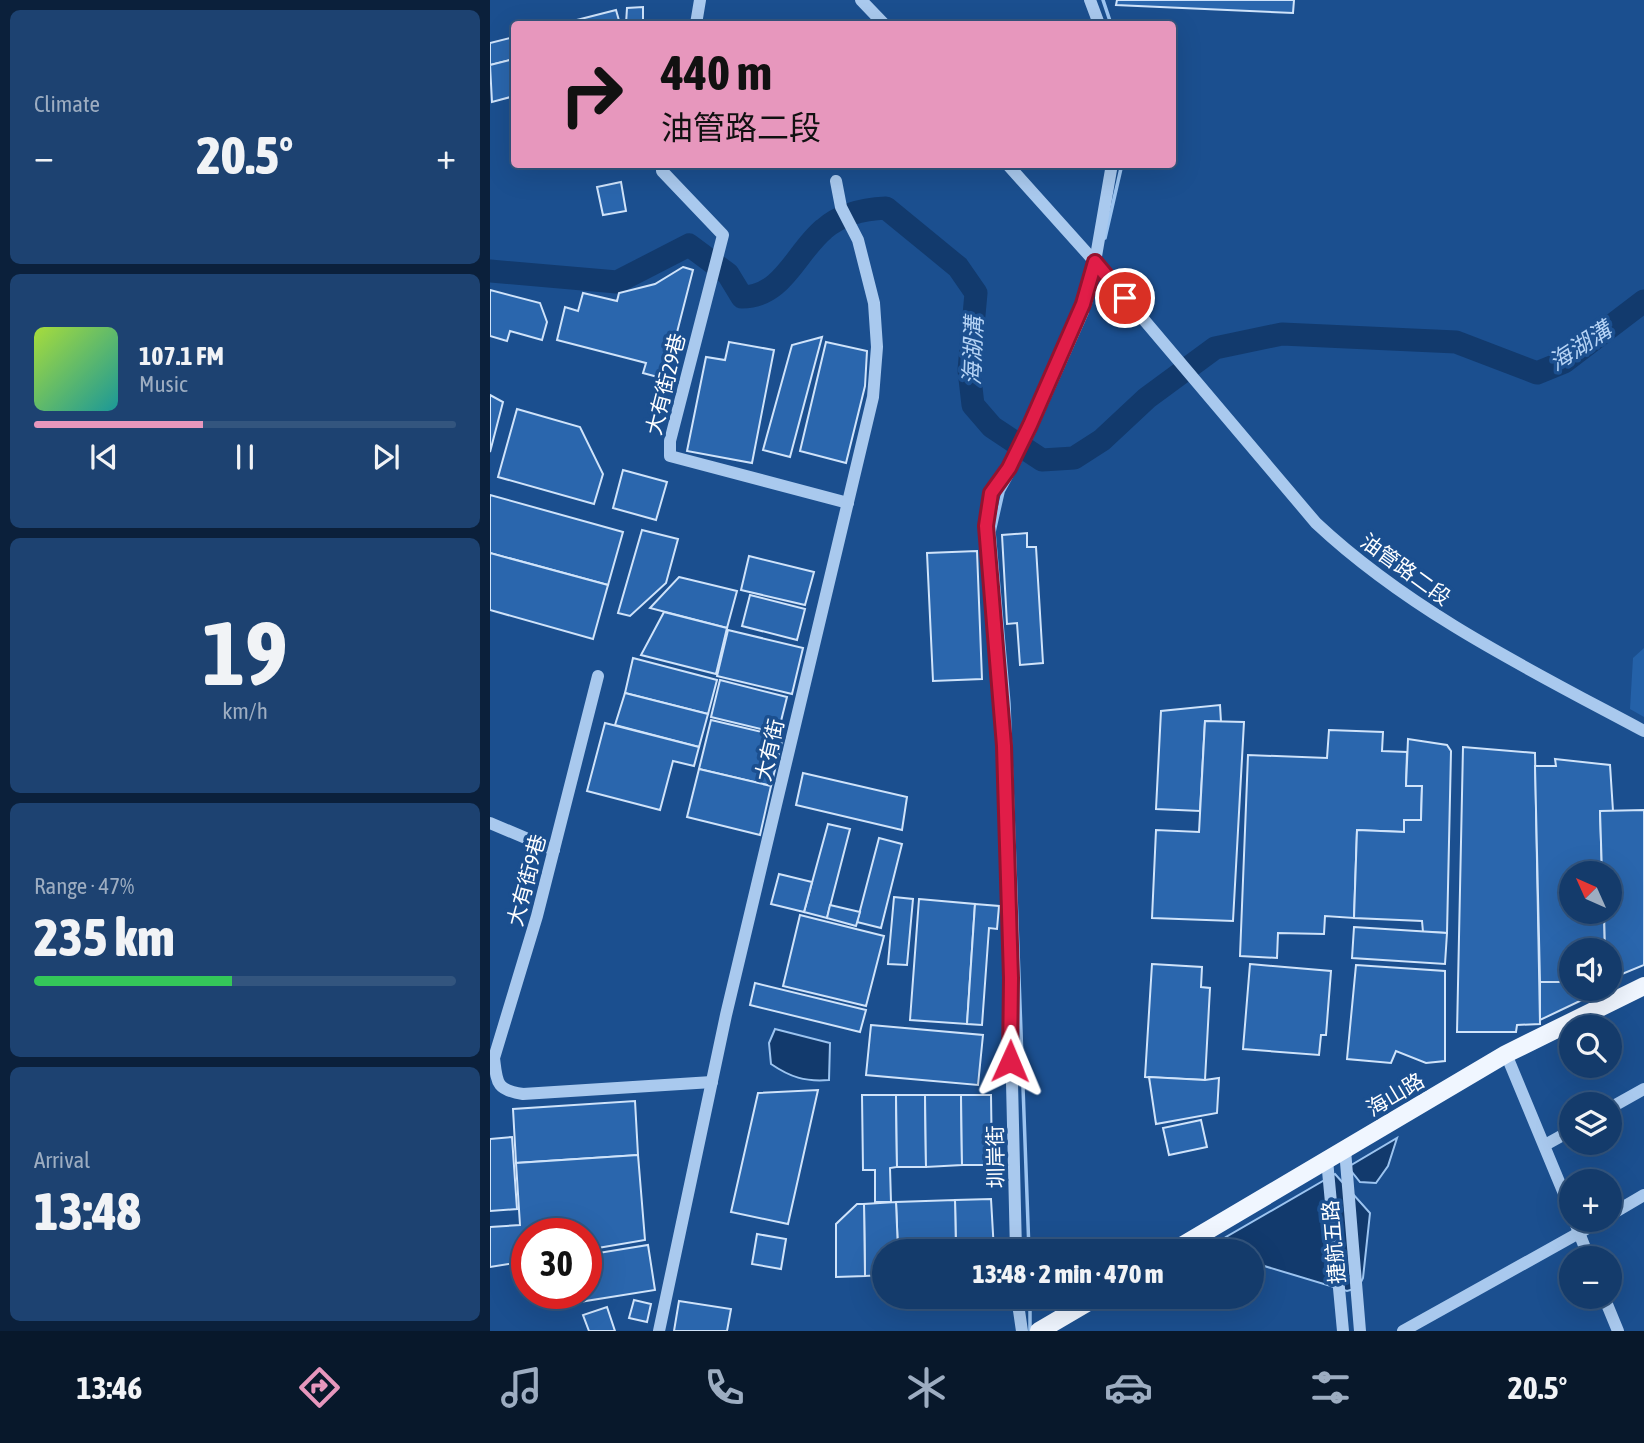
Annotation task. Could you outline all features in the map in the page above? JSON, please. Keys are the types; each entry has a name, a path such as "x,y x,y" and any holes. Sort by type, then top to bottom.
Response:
{"main road":[{"name":"海山路","path":"1194,1239 1506,1054 1644,986"},
{"path":"1039,1331 1077,1309"}],"street":[{"path":"696,21 700,0"},
{"path":"861,0 881,21"},
{"path":"1090,0 1098,21"},
{"name":"大有街29巷","path":"662,168 723,235 670,441 670,456 848,503"},
{"path":"1011,168 1095,262"},
{"name":"圳岸街","path":"1016,1239 1004,746 986,526 991,493 1009,468 1030,425 1083,304 1095,262 1111,168"},
{"name":"大有街","path":"659,1331 712,1082 873,397 877,347 874,303 858,240 841,207 836,181"},
{"name":"油管路二段","path":"1095,262 1317,523 1368,568 1450,625 1644,731"},
{"name":"大有街9巷","path":"598,676 554,850 494,1058 496,1081 506,1091 523,1094 712,1082"},
{"path":"490,823 554,850"},
{"path":"1506,1054 1559,1180"},
{"path":"1622,1101 1644,1089"},
{"path":"1545,1145 1559,1137"},
{"name":"捷航五路","path":"1345,1150 1360,1331"},
{"name":"捷航五路","path":"1328,1160 1343,1331"},
{"path":"1622,1208 1644,1195"},
{"path":"1404,1331 1580,1233 1585,1246"},
{"path":"1019,1309 1022,1331"},
{"path":"1609,1309 1618,1331"}],"shaded area":[{"path":"1644,648 1644,717 1630,709 1633,658"},
{"path":"775,1029 830,1043 829,1080 798,1078 771,1064 769,1043"},
{"path":"1397,1138 1388,1166 1376,1183 1360,1182 1348,1167"},
{"path":"1335,1174 1370,1213 1363,1278 1358,1288 1347,1291 1264,1266 1264,1239 1226,1237"}],"building":[{"path":"1117,0 1294,0 1293,13 1116,5"},
{"path":"643,7 643,21 626,21 627,8"},
{"path":"616,10 619,21 573,21"},
{"path":"511,38 511,60 490,65 490,43"},
{"path":"511,60 511,97 492,102 490,65"},
{"path":"621,182 626,211 603,215 597,187"},
{"path":"683,267 693,270 665,379 643,373 646,363 557,340 565,307 578,311 583,293 617,301 619,293 655,284"},
{"path":"490,290 540,303 547,322 542,340 510,331 507,341 490,336"},
{"path":"822,337 790,457 763,450 792,345"},
{"path":"729,342 774,350 752,463 687,451 706,357 725,360"},
{"path":"826,342 867,351 865,386 846,463 800,451"},
{"path":"490,395 503,402 490,452"},
{"path":"517,409 580,427 603,474 594,504 498,477"},
{"path":"623,470 667,482 656,520 613,508"},
{"path":"490,495 623,532 608,585 490,553"},
{"path":"642,530 678,539 666,583 630,616 618,613"},
{"path":"1027,533 1027,547 1036,547 1043,663 1020,665 1017,623 1007,624 1002,535"},
{"path":"977,551 982,679 933,681 927,553"},
{"path":"490,553 608,585 593,639 490,610"},
{"path":"749,556 814,572 805,605 741,590"},
{"path":"679,577 737,591 727,628 650,608"},
{"path":"750,595 805,609 797,640 742,626"},
{"path":"664,612 727,628 716,674 641,655"},
{"path":"728,630 803,648 792,694 717,676"},
{"path":"633,658 717,680 708,714 625,693"},
{"path":"720,680 787,697 778,733 711,717"},
{"path":"625,693 708,714 699,747 615,725"},
{"path":"1220,705 1221,722 1205,721 1200,811 1156,809 1161,711"},
{"path":"711,720 783,737 771,786 699,769"},
{"path":"1205,721 1244,722 1233,921 1152,918 1156,830 1199,832"},
{"path":"605,723 699,747 694,766 673,761 660,810 587,791"},
{"path":"1329,730 1383,732 1382,751 1407,752 1406,786 1422,786 1421,820 1404,820 1404,832 1357,830 1354,918 1325,916 1324,934 1278,933 1277,958 1240,956 1248,755 1327,758"},
{"path":"1408,739 1447,745 1451,751 1447,933 1423,932 1422,921 1354,918 1357,830 1404,832 1404,820 1421,820 1422,786 1406,786"},
{"path":"1463,747 1535,753 1540,1024 1517,1025 1516,1032 1457,1032"},
{"path":"1555,759 1610,765 1613,811 1600,811 1602,861 1559,861 1559,924 1604,924 1605,938 1559,938 1559,982 1540,982 1535,766 1556,766"},
{"path":"699,769 771,786 760,835 687,817"},
{"path":"803,773 907,797 902,830 796,805"},
{"path":"1644,810 1644,965 1622,974 1622,938 1605,938 1604,924 1622,924 1622,861 1602,861 1600,811"},
{"path":"828,824 850,829 827,918 804,912"},
{"path":"879,838 902,844 881,928 857,922"},
{"path":"779,874 812,882 804,912 771,904"},
{"path":"894,897 913,899 907,965 888,964"},
{"path":"919,899 975,904 967,1024 910,1020"},
{"path":"975,904 999,906 997,929 989,928 982,1025 967,1024"},
{"path":"830,905 860,912 856,926 827,918"},
{"path":"800,915 884,936 866,1006 783,986"},
{"path":"1354,927 1447,933 1445,964 1352,958"},
{"path":"1152,964 1202,967 1201,987 1210,988 1205,1080 1145,1077"},
{"path":"1250,964 1331,971 1326,1035 1321,1035 1319,1055 1243,1049"},
{"path":"1356,965 1445,971 1445,1061 1426,1063 1396,1051 1391,1063 1347,1059"},
{"path":"1540,982 1559,982 1559,1001 1580,1001 1540,1020"},
{"path":"755,983 866,1010 860,1032 750,1005"},
{"path":"871,1025 983,1035 978,1085 866,1075"},
{"path":"1149,1077 1205,1080 1219,1078 1217,1113 1156,1124"},
{"path":"818,1090 788,1224 731,1212 758,1093"},
{"path":"862,1095 896,1095 897,1167 890,1168 891,1202 875,1202 875,1170 863,1170"},
{"path":"896,1095 925,1095 926,1167 897,1167"},
{"path":"925,1095 961,1095 962,1165 926,1167"},
{"path":"961,1095 991,1095 992,1165 962,1165"},
{"path":"635,1101 638,1155 516,1163 513,1109"},
{"path":"1201,1120 1207,1147 1169,1155 1163,1128"},
{"path":"512,1137 517,1209 490,1211 490,1139"},
{"path":"638,1155 645,1240 602,1247 602,1218 520,1218 516,1163"},
{"path":"991,1199 993,1239 956,1239 955,1200"},
{"path":"955,1200 956,1239 898,1239 896,1202"},
{"path":"896,1202 898,1239 872,1239 872,1276 865,1276 864,1204"},
{"path":"857,1204 864,1204 865,1276 836,1277 836,1224"},
{"path":"511,1226 511,1264 490,1267 490,1227"},
{"path":"757,1234 786,1239 781,1269 752,1264"},
{"path":"648,1245 655,1290 602,1298 602,1252"},
{"path":"634,1300 651,1304 647,1322 629,1318"},
{"path":"679,1301 731,1309 727,1331 674,1331"},
{"path":"607,1307 615,1331 589,1331 583,1315"}],"waterway":[{"path":"1103,0 1110,21"},
{"path":"1105,238 1121,168"},
{"name":"海湖溝","path":"490,271 617,282 689,245 728,274 742,297 756,295 779,282 814,239 831,224 853,213 886,208 958,267 976,293 969,370 973,405 992,427 1042,460 1074,458 1102,440 1147,398 1215,348 1282,334 1456,342 1537,373 1564,362 1644,301"},
{"path":"1090,305 1094,289"},
{"path":"1029,1239 1009,704 994,532 1003,492 1026,450 1087,313"},
{"path":"1030,1309 1030,1331"}],"route":[{"path":"1010,1061 1011,978 1004,746 986,526 991,493 1009,468 1030,425 1083,304 1095,262 1125,298"}]}
